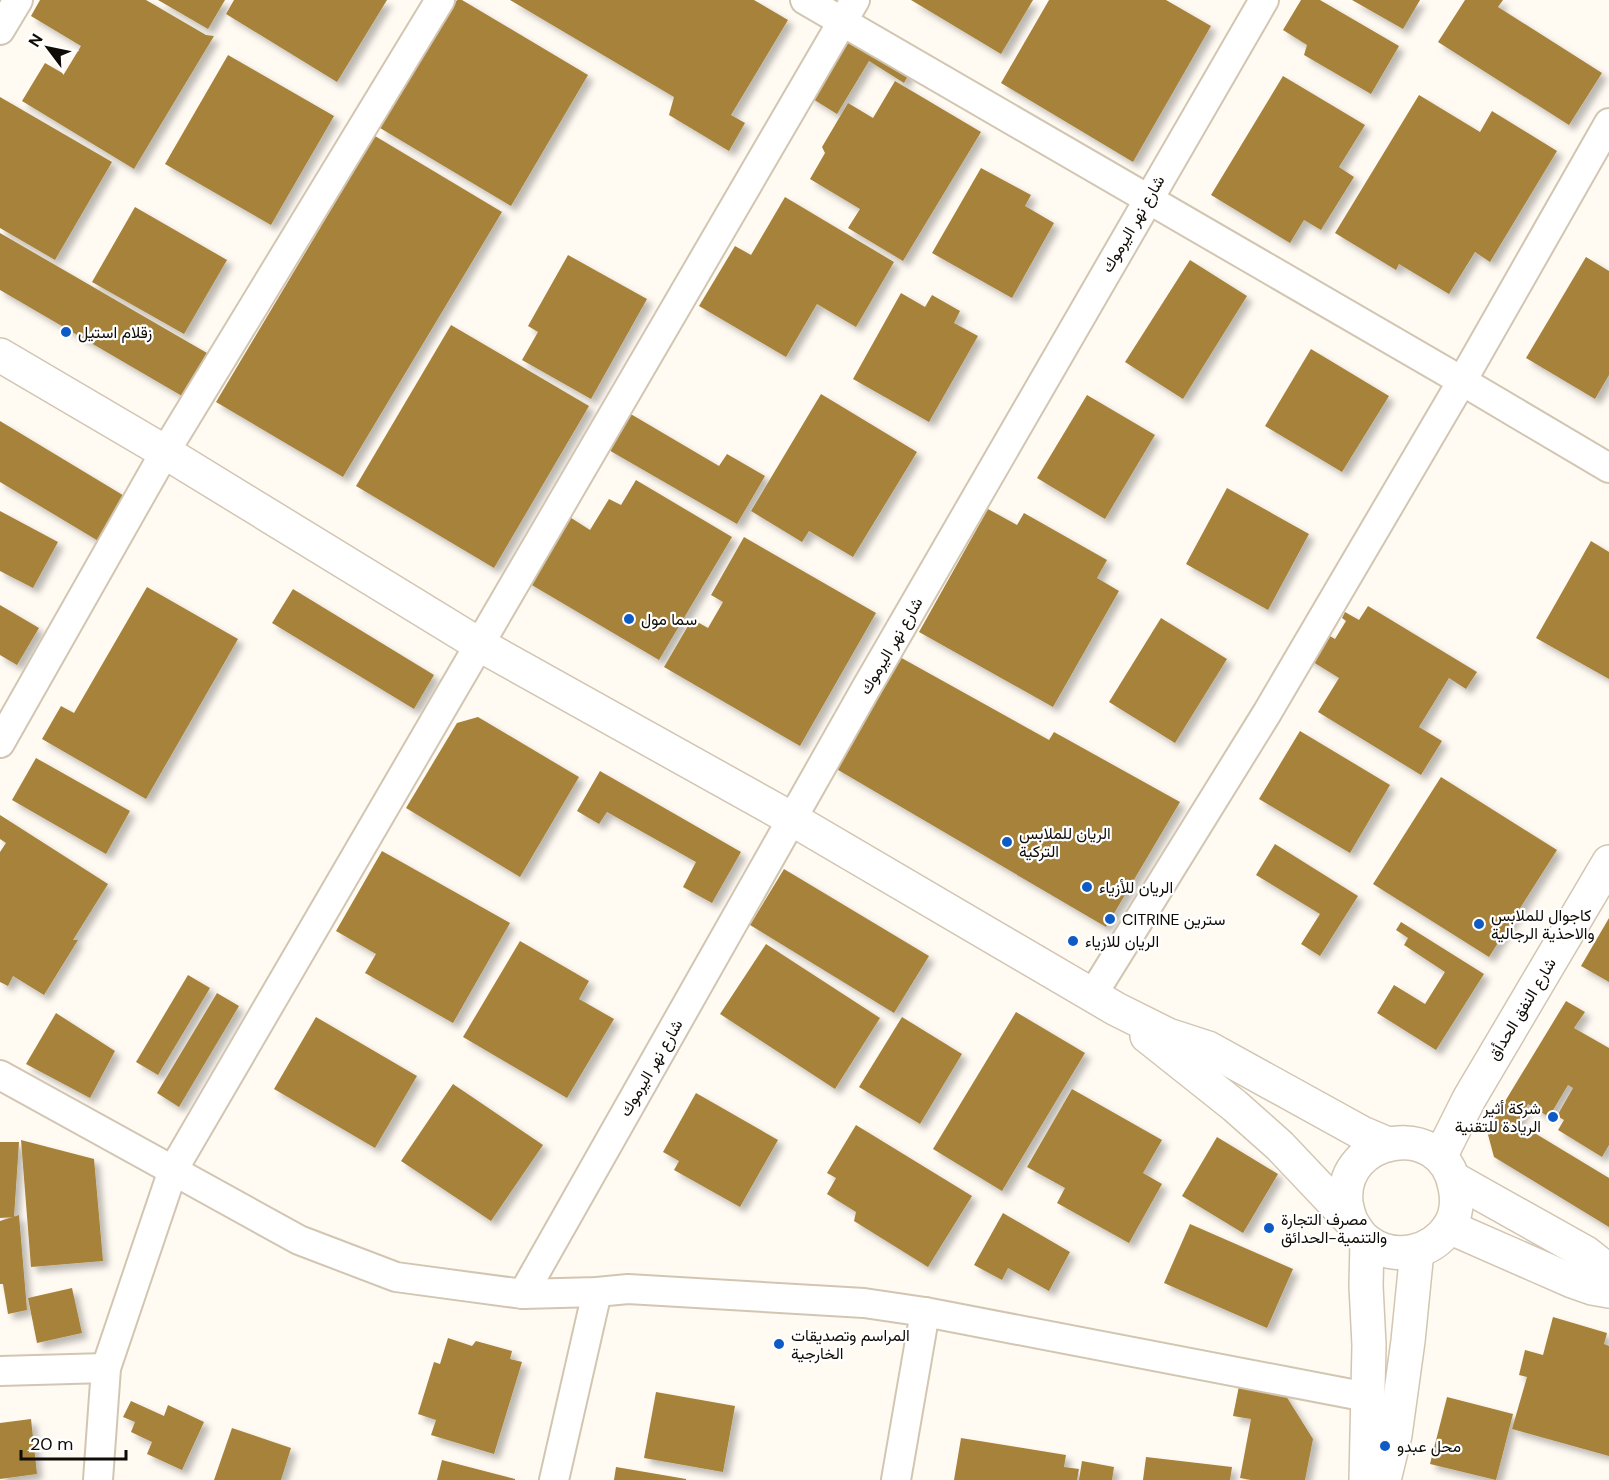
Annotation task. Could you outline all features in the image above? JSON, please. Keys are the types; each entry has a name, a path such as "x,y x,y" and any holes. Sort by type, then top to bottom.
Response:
{"main road":[{"path":"0,355 165,452 480,645 792,819 1104,1002 1168,1035 1208,1048 1331,1116 1388,1144"},
{"name":"شارع النفق الحدأق","path":"1447,1168 1469,1099 1609,862"},
{"path":"1104,1002 1234,1106 1280,1146 1359,1232 1383,1250 1400,1254 1417,1251 1435,1242 1449,1227 1455,1212 1457,1195 1447,1168"},
{"path":"1366,1480 1369,1345 1366,1286 1359,1232 1346,1203 1348,1183 1356,1166 1370,1152 1388,1144 1401,1142 1415,1143 1428,1149 1447,1168 1586,1253 1609,1271"},
{"path":"1449,1227 1572,1281 1609,1291"},
{"path":"1384,1480 1395,1435 1417,1251"}],"street":[{"path":"0,30 18,0"},
{"path":"0,742 165,452 440,0"},
{"path":"805,0 848,11 1148,199 1609,468"},
{"name":"شارع نهر اليرموك","path":"522,1294 792,819 1264,0"},
{"path":"98,1480 106,1368 173,1170 848,11"},
{"path":"1104,1002 1267,713 1462,381 1609,123"},
{"path":"0,1075 299,1240 396,1277 522,1294 628,1289 864,1303 926,1312 1367,1397"},
{"path":"554,1480 597,1292"},
{"path":"896,1480 926,1312"},
{"path":"0,1371 106,1368"}],"building":[{"path":"40,0 146,0 206,35 214,36 134,169 22,101 45,63 64,74 81,46 31,16"},
{"path":"158,0 225,0 208,29"},
{"path":"234,0 387,0 337,82 226,14"},
{"path":"457,0 462,0 588,75 511,206 380,128"},
{"path":"510,0 754,0 788,20 731,115 745,123 729,151 669,115 674,97"},
{"path":"911,0 1033,0 1001,54"},
{"path":"1049,0 1166,0 1211,26 1133,162 1001,83"},
{"path":"1301,0 1320,0 1399,46 1371,94 1304,55 1307,45 1283,30"},
{"path":"1352,0 1420,0 1403,29"},
{"path":"1465,0 1503,0 1498,7 1602,73 1569,125 1438,42"},
{"path":"846,32 910,72 904,83 869,61 837,114 808,96"},
{"path":"228,55 334,116 271,225 165,164"},
{"path":"1283,76 1365,125 1339,167 1354,177 1321,230 1304,220 1290,243 1211,195"},
{"path":"895,81 981,132 903,261 848,228 860,209 810,179 825,153 822,147 848,103 873,118"},
{"path":"1419,95 1480,132 1492,111 1557,151 1490,262 1475,252 1449,294 1399,264 1396,270 1335,233"},
{"path":"0,97 112,162 55,260 0,228"},
{"path":"375,136 502,212 343,477 216,402"},
{"path":"981,168 1031,195 1025,206 1054,223 1012,298 932,253"},
{"path":"785,197 894,262 856,327 817,304 786,357 699,306 735,246 751,255"},
{"path":"135,207 227,260 184,334 92,282"},
{"path":"0,233 207,353 182,396 0,290"},
{"path":"568,255 647,299 591,399 522,360 538,332 528,326"},
{"path":"1586,257 1609,271 1609,375 1595,399 1526,358"},
{"path":"1190,260 1247,296 1183,399 1125,362"},
{"path":"901,293 925,307 932,295 960,311 954,323 978,336 929,422 853,379"},
{"path":"451,325 589,406 494,568 356,486"},
{"path":"1311,349 1389,396 1342,472 1265,426"},
{"path":"821,394 917,452 853,557 809,531 802,542 751,511"},
{"path":"1087,395 1155,435 1105,519 1037,478"},
{"path":"629,413 719,466 727,454 765,476 737,524 607,449"},
{"path":"0,421 126,497 100,542 0,482"},
{"path":"636,480 732,537 659,660 525,581 565,514 590,530 609,499 621,505"},
{"path":"1227,488 1309,534 1268,610 1186,564"},
{"path":"988,509 1017,525 1024,513 1107,560 1097,578 1119,591 1053,707 919,632"},
{"path":"0,511 58,542 33,588 0,571"},
{"path":"744,537 876,613 800,746 664,667 692,619 708,628 723,602 711,595"},
{"path":"1591,541 1609,552 1609,679 1536,638"},
{"path":"147,587 238,639 146,799 42,739 61,706 74,713"},
{"path":"293,589 434,675 414,709 272,623"},
{"path":"0,605 39,628 17,665 0,655"},
{"path":"1368,606 1477,672 1466,689 1449,678 1419,727 1442,741 1421,775 1318,712 1339,678 1305,657 1321,631 1335,639 1346,621 1342,618 1345,612 1359,620"},
{"path":"1161,618 1227,659 1175,743 1109,702"},
{"path":"898,656 1049,740 1054,732 1180,802 1106,927 833,767"},
{"path":"478,717 579,777 520,877 406,808 457,723"},
{"path":"1300,731 1390,785 1350,853 1259,799"},
{"path":"36,758 130,811 106,854 12,800"},
{"path":"600,771 741,852 712,903 683,887 696,862 607,812 599,824 577,811"},
{"path":"1441,777 1557,850 1489,957 1373,884"},
{"path":"0,815 108,884 73,940 78,940 44,995 13,976 8,986 0,982 0,852 6,843 0,839"},
{"path":"1275,844 1358,896 1320,956 1301,944 1320,914 1256,875"},
{"path":"382,851 510,923 453,1023 365,973 376,954 336,931"},
{"path":"784,869 929,956 894,1013 750,925"},
{"path":"1609,918 1609,982 1581,966"},
{"path":"1401,922 1484,974 1436,1050 1377,1013 1394,985 1425,1004 1445,972 1404,945 1408,938 1396,930"},
{"path":"520,941 589,981 579,999 614,1019 567,1098 463,1037"},
{"path":"766,944 880,1018 835,1089 720,1014"},
{"path":"188,975 210,988 158,1075 136,1062"},
{"path":"217,993 239,1006 179,1107 157,1093"},
{"path":"1566,1001 1585,1012 1574,1028 1609,1048 1609,1145 1602,1157 1558,1130 1564,1120 1557,1116 1573,1088 1568,1085 1549,1117 1528,1104 1518,1123 1609,1178 1609,1227 1494,1157 1487,1131"},
{"path":"1016,1012 1085,1053 1002,1191 933,1149"},
{"path":"56,1013 115,1051 90,1098 26,1064"},
{"path":"316,1017 417,1076 375,1148 274,1089"},
{"path":"902,1017 962,1054 920,1124 859,1087"},
{"path":"453,1084 543,1145 491,1221 401,1161"},
{"path":"1072,1089 1162,1140 1143,1173 1162,1184 1129,1243 1057,1203 1065,1188 1027,1167"},
{"path":"696,1093 778,1140 740,1207 674,1170 679,1161 663,1152"},
{"path":"856,1125 972,1196 928,1267 854,1221 856,1212 827,1194 836,1178 827,1173"},
{"path":"1217,1137 1278,1174 1243,1233 1182,1196"},
{"path":"21,1140 94,1159 103,1261 31,1267"},
{"path":"0,1142 19,1142 14,1217 0,1218"},
{"path":"1003,1213 1070,1252 1049,1291 1008,1268 1002,1280 974,1265"},
{"path":"19,1215 27,1310 8,1314 3,1284 0,1284 0,1221"},
{"path":"1190,1224 1293,1269 1267,1328 1164,1283"},
{"path":"72,1288 82,1333 37,1343 28,1298"},
{"path":"1553,1317 1607,1333 1604,1344 1609,1346 1609,1456 1512,1429 1527,1377 1519,1375 1525,1350 1543,1355"},
{"path":"448,1338 472,1346 476,1341 512,1351 510,1359 522,1362 494,1454 431,1435 436,1420 418,1414 434,1362 440,1364"},
{"path":"1240,1381 1281,1388 1313,1439 1305,1480 1240,1478 1251,1419 1233,1416"},
{"path":"656,1392 735,1406 723,1472 644,1458"},
{"path":"1447,1397 1513,1414 1496,1480 1430,1464"},
{"path":"131,1401 164,1416 168,1405 204,1422 182,1470 147,1454 152,1442 131,1432 135,1422 123,1417"},
{"path":"31,1419 37,1474 0,1479 0,1423"},
{"path":"232,1428 291,1448 281,1480 214,1480"},
{"path":"961,1438 1066,1455 1064,1467 1079,1469 1077,1480 954,1480"},
{"path":"1146,1457 1232,1467 1230,1480 1143,1480"},
{"path":"442,1460 515,1479 515,1480 437,1480"},
{"path":"1082,1461 1114,1467 1112,1480 1079,1480"},
{"path":"616,1467 686,1479 686,1480 614,1480"}],"place":[{"name":"زقلام استيل","path":"66,332"},
{"name":"سما مول","path":"629,619"},
{"name":"الريان للملابس التركية","path":"1007,842"},
{"name":"الريان للأزياء","path":"1087,887"},
{"name":"CITRINE سترين","path":"1110,919"},
{"name":"كاجوال للملابس والاحذية الرجالية","path":"1479,924"},
{"name":"الريان للازياء","path":"1073,941"},
{"name":"شركة أثير الريادة للتقنية","path":"1553,1117"},
{"name":"مصرف التجارة والتنمية-الحدائق","path":"1269,1228"},
{"name":"المراسم وتصديقات الخارجية","path":"779,1344"},
{"name":"محل عبدو","path":"1385,1446"}]}
